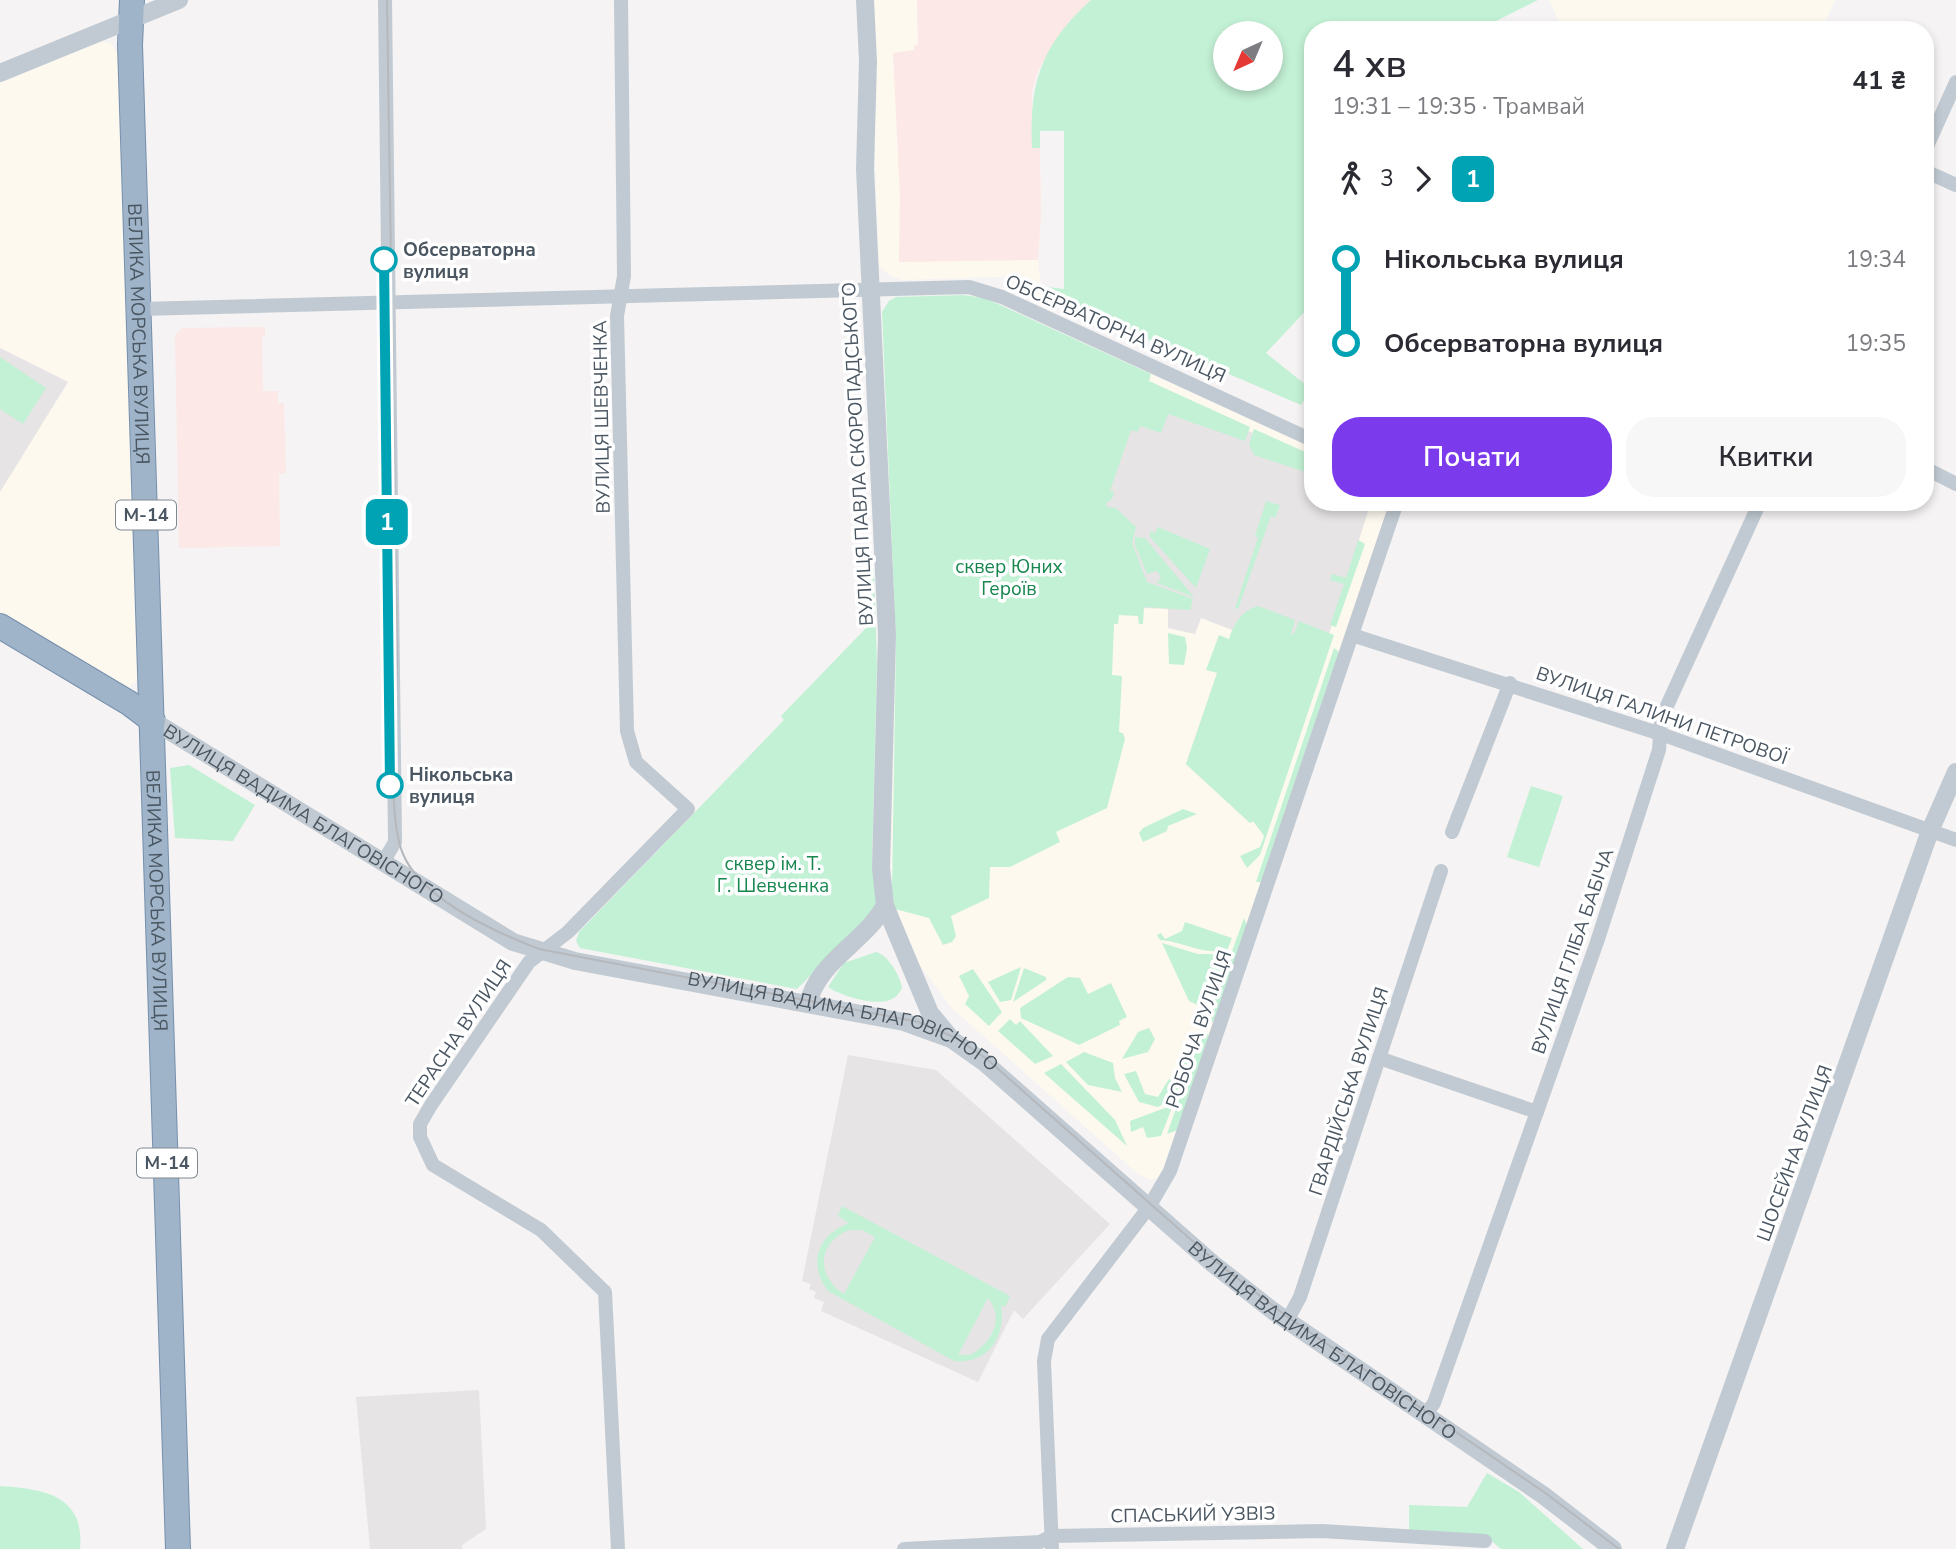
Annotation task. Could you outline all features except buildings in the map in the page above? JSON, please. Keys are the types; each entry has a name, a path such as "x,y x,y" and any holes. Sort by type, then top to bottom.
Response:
{"highway":[{"name":"ВЕЛИКА МОРСЬКА ВУЛИЦЯ","path":"132,9 130,45 178,1549"},
{"name":"ВУЛИЦЯ ВАДИМА БЛАГОВІСНОГО","path":"0,626 129,703 153,722"}],"street":[{"path":"0,73 132,9 179,0"},
{"path":"382,864 395,842 385,0"},
{"name":"ВУЛИЦЯ ШЕВЧЕНКА","path":"621,0 624,276 619,296 627,732 636,762 688,809"},
{"name":"ВУЛИЦЯ ПАВЛА СКОРОПАДСЬКОГО","path":"865,0 868,61 865,169 887,635 881,868 885,905 921,984 930,1013 951,1039"},
{"path":"1934,131 1956,82"},
{"path":"1934,175 1956,185"},
{"name":"ОБСЕРВАТОРНА ВУЛИЦЯ","path":"140,309 950,286 985,290 1304,436"},
{"path":"1934,473 1956,484"},
{"name":"РОБОЧА ВУЛИЦЯ","path":"1052,1542 1044,1362 1048,1339 1149,1207 1170,1171 1394,511"},
{"name":"ВУЛИЦЯ ГЛІБА БАБІЧА","path":"1425,1415 1434,1404 1597,942 1659,750 1661,719 1755,511"},
{"name":"ВУЛИЦЯ ГАЛИНИ ПЕТРОВОЇ","path":"1352,635 1510,683 1661,734 1956,840"},
{"path":"1452,832 1510,683"},
{"name":"ВУЛИЦЯ ВАДИМА БЛАГОВІСНОГО","path":"153,722 483,927 541,953 887,1019 923,1027 951,1039 985,1063 1212,1264 1287,1321 1543,1495 1613,1549"},
{"name":"ШОСЕЙНА ВУЛИЦЯ","path":"1675,1549 1930,831 1956,772"},
{"name":"ТЕРАСНА ВУЛИЦЯ","path":"618,1549 605,1292 541,1230 433,1165 420,1137 420,1124 520,974 568,932 688,809"},
{"name":"ГВАРДІЙСЬКА ВУЛИЦЯ","path":"1287,1321 1300,1297 1441,871"},
{"path":"808,1004 815,982 874,923 885,905"},
{"path":"855,940 882,938 898,945 909,956"},
{"path":"887,1019 907,1011 915,1003 921,984"},
{"path":"1379,1058 1537,1112"},
{"name":"СПАСЬКИЙ УЗВІЗ","path":"904,1549 1322,1531 1485,1541"}],"shaded area":[{"path":"869,0 1091,0 1072,19 1038,70 1032,90 1032,148 1040,148 1041,217 1038,260 1043,305 1020,295 1026,276 902,280 890,276 879,266"},
{"path":"917,0 1091,0 1072,19 1038,70 1032,90 1032,148 1040,148 1041,217 1038,260 899,262 900,197 893,53 914,50 914,46 918,45"},
{"path":"1549,0 1835,0 1826,21 1559,21"},
{"path":"100,42 110,43 121,57 139,679 127,688 0,616 0,83"},
{"path":"963,295 998,304 1304,444 1304,511 1387,511 1160,1178 1150,1180 1138,1174 951,1007 914,957 895,909 891,868 896,641 882,312 889,301 896,297"},
{"path":"265,327 265,336 262,337 263,391 278,391 278,403 284,403 286,473 279,474 280,546 179,548 175,335 182,328"},
{"path":"0,348 68,382 0,492"},
{"path":"1146,384 1304,456 1304,511 1368,511 1265,836 1253,821 1250,823 1186,764 1232,630 1201,618 1195,634 1168,628 1168,609 1144,608 1105,503"},
{"path":"848,1055 936,1070 1110,1224 1023,1319 1014,1310 978,1382 821,1311 824,1302 814,1298 816,1292 809,1289 811,1284 802,1281"},
{"path":"479,1390 486,1529 462,1545 462,1549 370,1549 356,1397"}],"green space":[{"path":"1091,0 1538,0 1496,21 1304,21 1304,313 1266,353 1304,383 1304,400 1301,405 1040,293 1039,286 1064,289 1064,131 1040,131 1040,148 1032,148 1036,84 1050,49 1060,33"},
{"name":"сквер Юних Героїв","path":"963,295 984,298 1151,374 1149,381 1250,427 1245,441 1168,414 1161,433 1140,426 1138,432 1131,430 1110,491 1114,492 1112,499 1106,503 1107,507 1116,508 1136,527 1132,543 1147,582 1193,599 1190,610 1144,607 1143,624 1139,624 1138,616 1119,615 1118,624 1114,624 1112,675 1122,676 1119,732 1123,733 1125,739 1107,808 1056,832 1060,842 1010,867 990,867 989,898 951,916 956,936 952,942 943,945 929,918 895,909 892,890 896,641 882,312 889,301 896,297"},
{"path":"0,357 46,388 23,424 0,409"},
{"path":"1254,429 1304,451 1304,471 1254,455 1249,444"},
{"path":"1266,501 1280,505 1275,518 1271,516 1238,609 1235,608 1258,538 1255,536"},
{"path":"1158,527 1210,549 1196,588 1150,537 1150,531 1155,533"},
{"path":"1135,537 1145,538 1194,597 1157,583 1161,578 1157,571 1147,574 1135,545"},
{"path":"1358,540 1365,544 1336,627 1330,625 1344,584 1330,580 1332,574 1346,578"},
{"name":"сквер ім. Т. Г. Шевченка","path":"867,564 874,570 877,664 872,863 878,908 797,989 580,948 576,941 579,932 784,720 781,716 868,626"},
{"path":"1258,606 1295,620 1291,634 1294,634 1299,621 1334,635 1260,855 1247,868 1240,856 1260,847 1264,836 1253,821 1250,823 1186,764 1217,673 1206,670 1219,635 1229,639 1242,615"},
{"path":"1168,633 1185,637 1187,648 1184,665 1169,664"},
{"path":"1334,648 1339,652 1261,882 1256,882"},
{"path":"189,765 255,805 233,841 175,838 170,768"},
{"path":"1531,786 1563,796 1539,867 1507,857"},
{"path":"1183,809 1197,814 1168,826 1167,831 1143,842 1139,833 1143,828"},
{"path":"1244,918 1247,926 1216,1020 1211,1022 1207,1020"},
{"path":"1185,922 1232,938 1227,951 1199,949 1160,940 1157,935 1161,933 1165,939 1182,931"},
{"path":"1162,943 1198,954 1226,954 1206,1009 1189,1001"},
{"path":"876,952 889,961 899,977 902,988 894,998 883,1002 867,1001 849,997 828,987 844,963"},
{"path":"1021,967 1011,1000 1000,1002 988,982"},
{"path":"1024,968 1046,977 1046,980 1013,1002"},
{"path":"973,969 1002,1012 989,1026 965,1004 969,996 959,976"},
{"path":"1068,977 1080,978 1088,994 1111,983 1127,1017 1119,1021 1120,1025 1079,1045 1021,1018 1020,1008"},
{"path":"1010,1019 1016,1025 1020,1021 1053,1056 1035,1064 998,1031"},
{"path":"1149,1028 1155,1039 1148,1052 1122,1059 1138,1032"},
{"path":"1203,1031 1209,1036 1178,1130 1167,1134"},
{"path":"1189,1044 1194,1046 1175,1097 1158,1107 1139,1102 1124,1074 1136,1071 1145,1094 1158,1097 1169,1079 1174,1081"},
{"path":"1084,1052 1113,1063 1115,1078 1122,1092 1088,1085 1066,1062"},
{"path":"1061,1064 1115,1120 1127,1146 1044,1073"},
{"path":"1173,1105 1161,1136 1147,1138 1143,1127 1131,1132 1130,1121"},
{"path":"842,1206 1010,1296 1005,1307 1001,1305 998,1338 986,1353 966,1361 954,1361 828,1291 818,1270 817,1260 823,1242 838,1228 849,1223 838,1216","holes":["849,1230 862,1230 875,1237 844,1294 828,1278 824,1260 831,1243","988,1298 995,1314 994,1330 978,1350 970,1355 958,1355"]},
{"path":"1487,1473 1519,1492 1583,1549 1501,1549 1488,1538 1409,1532 1409,1505 1467,1507"},
{"path":"0,1486 31,1489 58,1498 76,1516 80,1531 80,1549 0,1549"}],"tram line":[{"path":"387,0 397,654 393,785 398,835 403,854 412,870 426,885 462,912 539,949 919,1022 958,1039 988,1060 1215,1261 1289,1318 1544,1492 1619,1549"},
{"name":"1","path":"384,260 390,785"}],"place":[{"name":"Обсерваторна вулиця","path":"384,260"},
{"name":"Нікольська вулиця","path":"390,785"}]}
